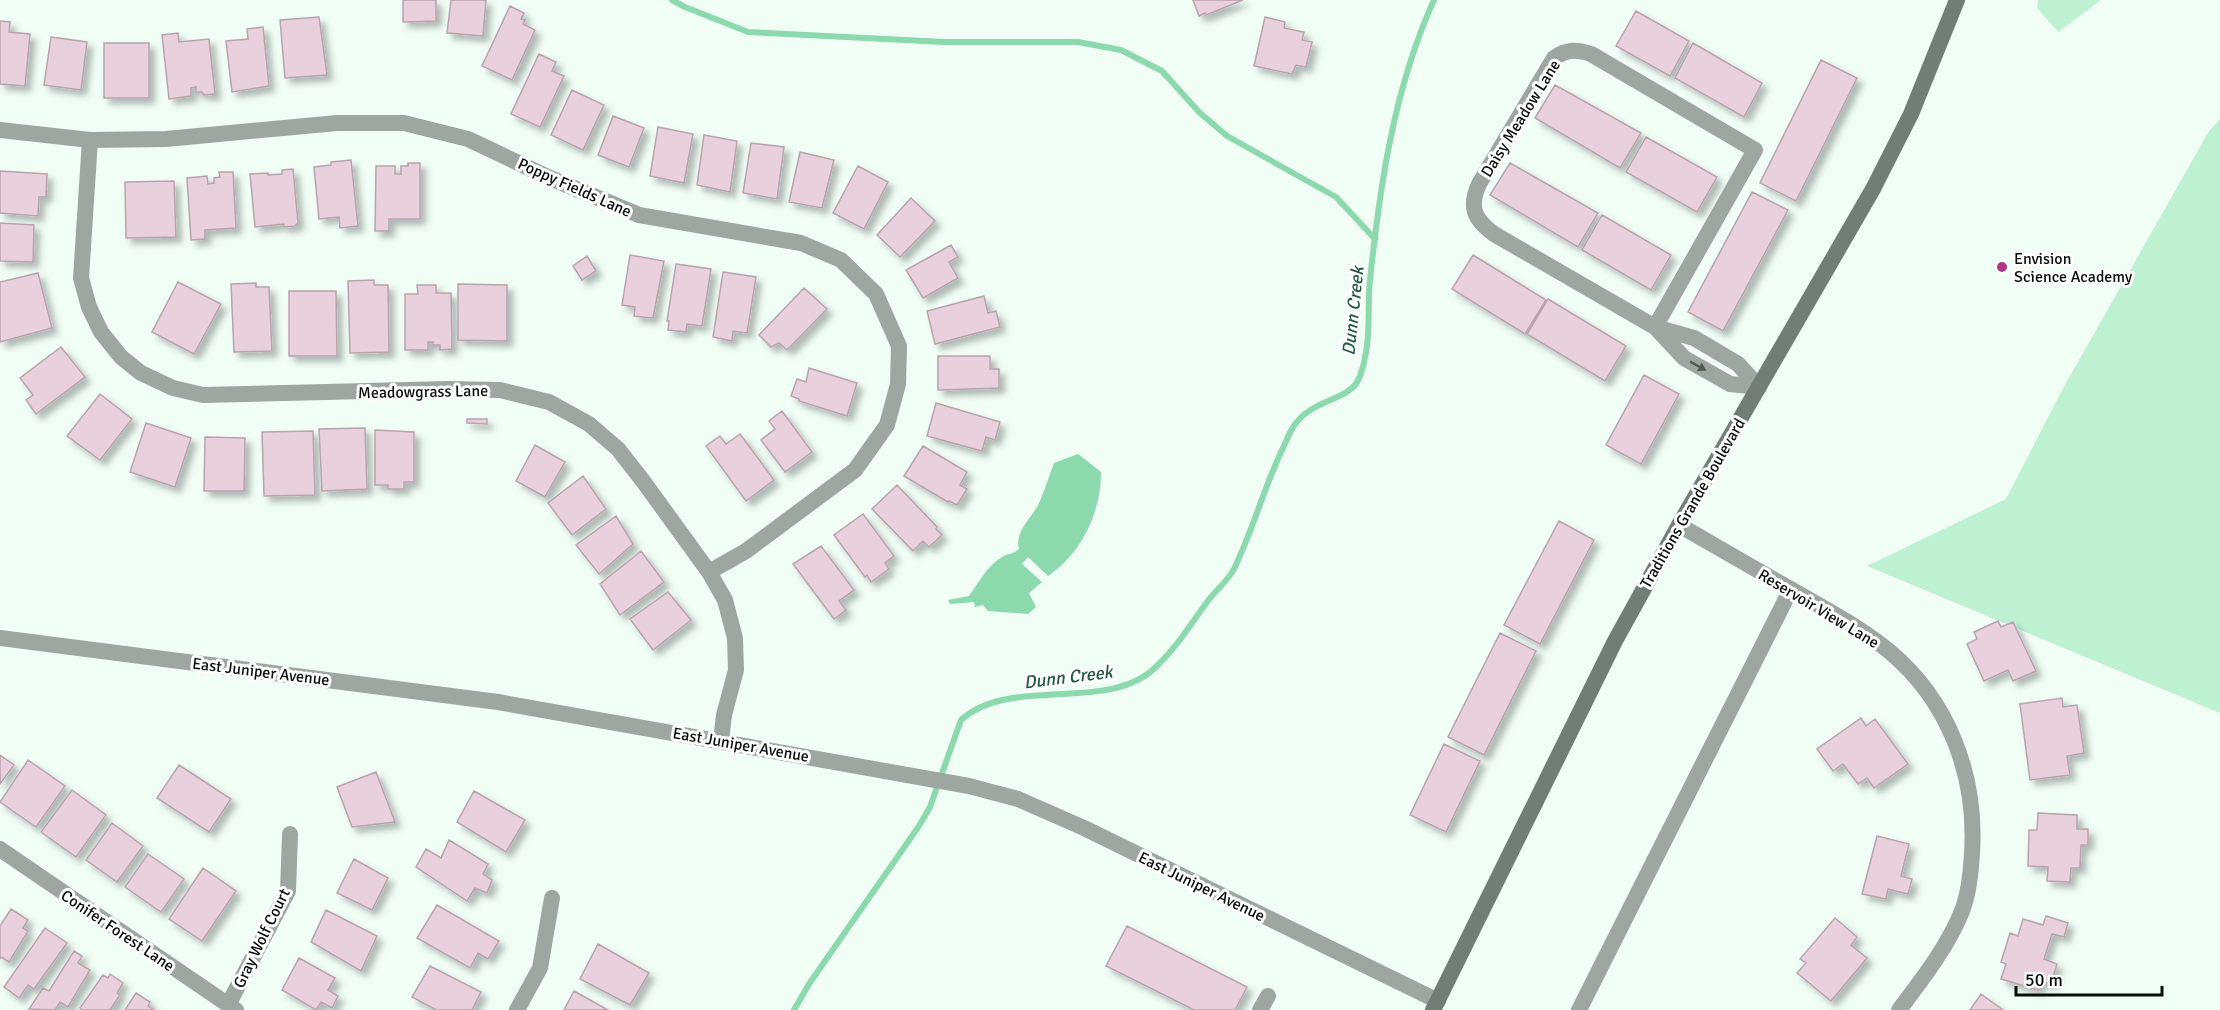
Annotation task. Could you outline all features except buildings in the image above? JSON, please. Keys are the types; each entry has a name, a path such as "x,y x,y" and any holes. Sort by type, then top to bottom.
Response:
{"main road":[{"name":"Traditions Grande Boulevard","path":"1436,1006 1615,641 1679,525 1873,189 1911,114 1957,0"}],"street":[{"name":"Daisy Meadow Lane","path":"1654,327 1755,150 1591,54 1581,50 1562,52 1554,58 1474,194 1475,213 1480,223 1494,234 1654,327 1694,338 1738,364 1759,387"},
{"name":"Poppy Fields Lane","path":"0,130 90,140 166,139 338,123 404,123 468,139 550,178 639,215 801,243 841,260 876,294 899,346 898,384 887,425 855,470 746,551 710,573"},
{"name":"Meadowgrass Lane","path":"90,140 81,278 89,307 100,332 121,357 141,373 173,388 203,395 448,389 500,390 549,402 589,424 618,449 710,573 725,600 735,638 736,670 724,715 720,741"},
{"name":"Reservoir View Lane","path":"1679,525 1856,627 1888,650 1909,669 1939,708 1963,761 1971,796 1974,828 1971,867 1963,908 1951,936 1931,968 1899,1010"},
{"path":"1579,1010 1791,589"},
{"name":"East Juniper Avenue","path":"0,638 498,702 878,769 987,791 1017,799 1084,828 1436,1006"},
{"name":"Gray Wolf Court","path":"232,1008 288,891 291,834"},
{"name":"Conifer Forest Lane","path":"0,849 232,1008"},
{"path":"517,1010 540,968 552,898"}],"shaded area":[{"path":"2038,0 2101,0 2058,32 2037,8"},
{"path":"2220,119 2220,713 1867,566 2006,499 2061,392 2209,131"},
{"path":"1078,454 1101,472 1098,502 1080,544 1060,567 1048,576 1028,557 1022,564 1042,582 1029,593 1036,607 1028,614 988,611 983,605 975,607 974,602 950,604 948,600 969,596 992,565 1019,549 1019,536 1039,503 1054,463"}],"waterway":[{"path":"672,0 748,32 944,42 1078,42 1121,50 1162,71 1199,112 1227,136 1336,197 1375,239"},
{"name":"Dunn Creek","path":"794,1010 809,984 930,807 961,720 981,707 1005,699 1112,689 1136,681 1156,667 1177,644 1234,569 1276,463 1294,426 1311,410 1344,394 1356,384 1367,348 1369,290 1374,244 1391,137 1409,68 1434,0"}],"place":[{"name":"Envision Science Academy","path":"2002,267"}]}
